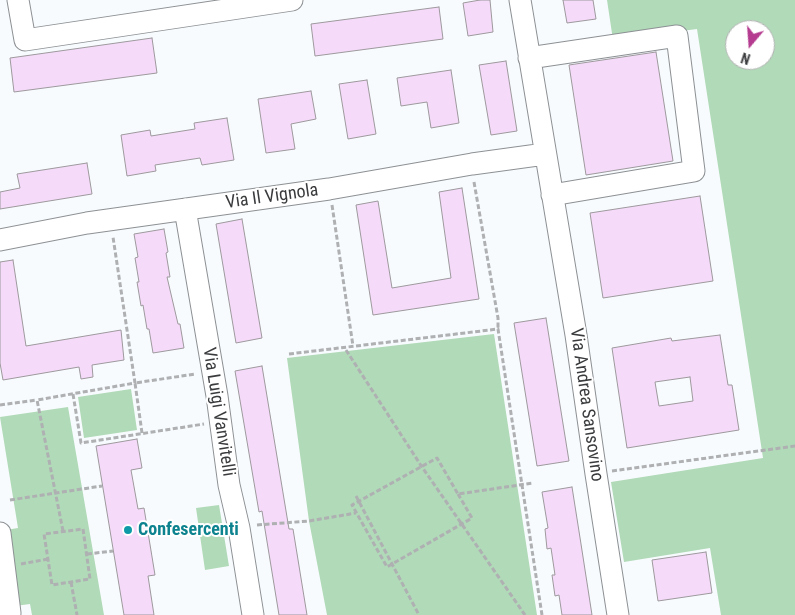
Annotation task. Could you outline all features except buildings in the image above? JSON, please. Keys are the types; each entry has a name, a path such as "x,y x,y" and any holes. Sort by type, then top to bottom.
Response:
{"street":[{"path":"18,0 25,40 292,0"},
{"name":"Via Andrea Sansovino","path":"520,0 576,335 618,615"},
{"path":"529,58 677,36 694,171 552,195"},
{"name":"Via Il Vignola","path":"0,240 87,223 329,189 472,164 545,154"},
{"name":"Via Luigi Vanvitelli","path":"185,209 217,396 229,485 239,528 253,615"},
{"path":"0,533 10,613"}],"path":[{"path":"472,164 498,318 521,486 542,615"},
{"path":"329,189 353,346"},
{"path":"113,234 142,433"},
{"path":"290,354 498,329"},
{"path":"346,350 422,467 525,615"},
{"path":"0,405 200,373"},
{"path":"72,394 81,442 208,423"},
{"path":"37,400 63,531"},
{"path":"596,474 795,446"},
{"path":"437,458 458,494 472,518 387,567 352,505 437,458"},
{"path":"458,494 533,483"},
{"path":"10,500 102,486"},
{"path":"356,496 419,615"},
{"path":"239,528 309,521 356,513"},
{"path":"83,529 87,554 90,579 52,585 44,534 83,529"},
{"path":"87,554 113,551"},
{"path":"20,564 48,559"},
{"path":"71,582 77,615"}],"green space":[{"path":"607,0 795,0 795,615 721,615 710,548 624,562 611,482 763,458 697,29 613,40"},
{"path":"494,334 537,615 327,615 309,521 287,358"},
{"path":"131,389 137,430 84,438 78,397"},
{"path":"68,407 104,615 32,615 30,604 0,608 0,531 18,528 0,417"},
{"path":"219,505 229,566 205,570 196,508"}],"place":[{"name":"Confesercenti","path":"128,530"}]}
